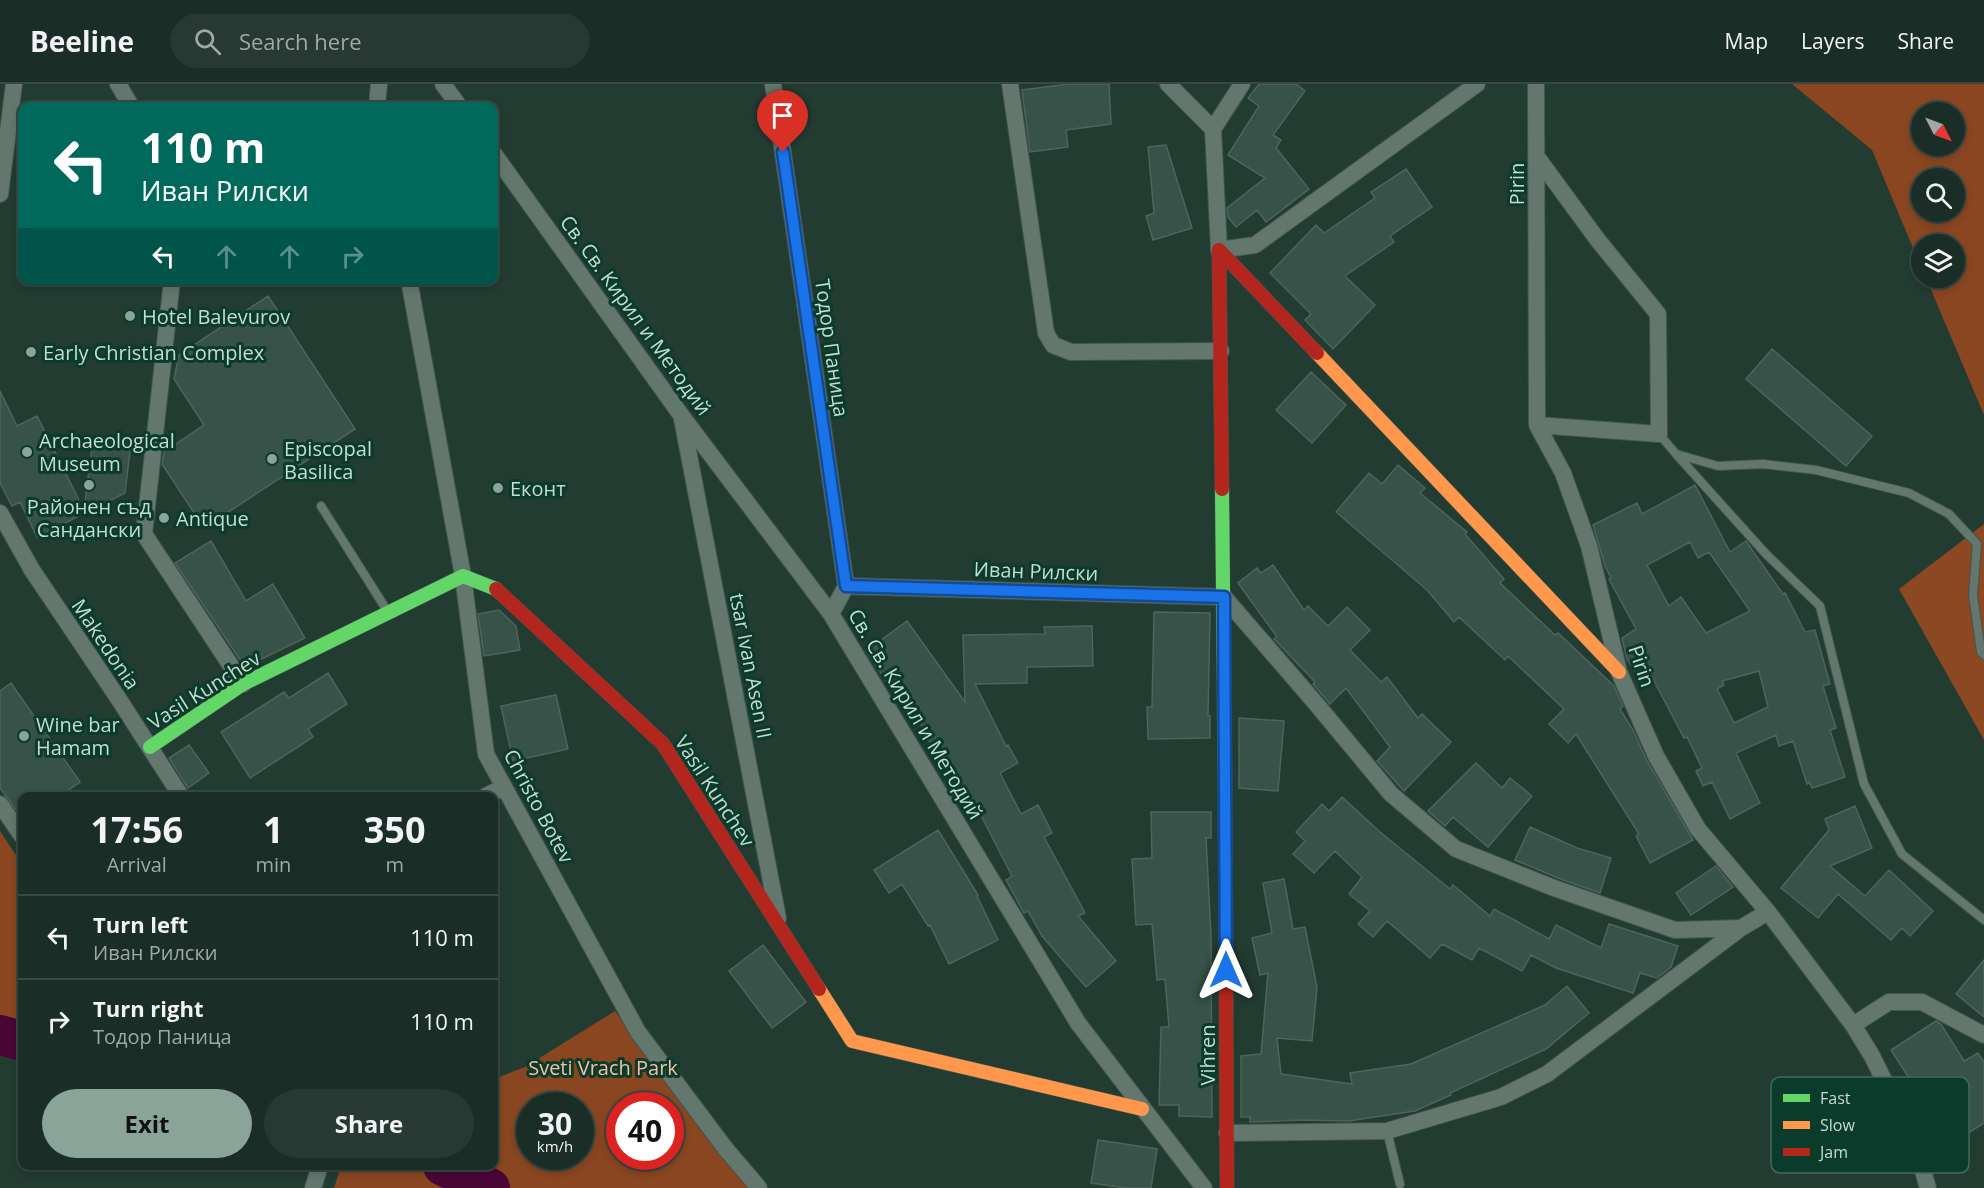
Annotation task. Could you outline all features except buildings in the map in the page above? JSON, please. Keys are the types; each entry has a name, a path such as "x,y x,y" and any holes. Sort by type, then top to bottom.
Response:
{"street":[{"path":"0,194 6,107 14,84"},
{"path":"118,84 128,102"},
{"path":"377,102 379,84"},
{"path":"443,84 456,102"},
{"name":"Тодор Паница","path":"773,84 846,586"},
{"path":"1010,84 1047,333 1053,345 1071,352 1221,351"},
{"path":"1168,84 1213,129"},
{"path":"1242,84 1213,129 1219,250 1619,672"},
{"path":"1219,250 1255,245 1477,84"},
{"name":"Pirin","path":"1536,84 1537,425 1563,473 1589,546 1619,672 1656,756 1698,829 1768,912 1853,1025 1882,1077"},
{"path":"1537,156 1597,239 1658,314 1659,434 1537,425"},
{"name":"Св. Св. Кирил и Методий","path":"498,160 681,415 831,614 1078,1023 1203,1188"},
{"name":"Vihren","path":"1219,250 1224,597 1227,1188"},
{"path":"171,285 144,534 243,684"},
{"name":"Christo Botev","path":"410,285 463,576 486,754 638,1032 725,1148 759,1188"},
{"name":"tsar Ivan Asen II","path":"681,415 780,926"},
{"name":"Makedonia","path":"0,513 32,570 178,792"},
{"name":"Vasil Kunchev","path":"150,747 243,684 463,576 497,589 663,744 852,1041 1142,1109"},
{"path":"831,614 846,586"},
{"name":"Иван Рилски","path":"846,586 1224,597"},
{"path":"1224,597 1281,661 1391,794 1456,849 1554,888 1675,930 1742,928"},
{"path":"494,792 504,787"},
{"path":"0,804 18,830"},
{"path":"1227,1133 1387,1131 1500,1097 1547,1074 1742,928 1768,912"},
{"path":"1853,1025 1889,1002 1922,1002 1984,1035"},
{"path":"313,1188 319,1170"},
{"name":"Pirin","path":"1924,1173 1928,1188"}],"lane":[{"path":"1659,434 1766,554 1820,606 1864,784 1902,854 1984,920"},
{"path":"1676,454 1718,466 1764,464 1816,470 1909,493 1949,514 1977,544 1973,595 1981,652 1984,655"},
{"path":"321,506 388,613"},
{"path":"1387,1131 1400,1184"}],"green space":[{"path":"1792,84 1984,84 1984,415 1930,288 1965,288 1965,234 1911,234 1911,243 1872,150"},
{"path":"0,831 18,856 18,1027 0,1020"},
{"name":"Sveti Vrach Park","path":"615,1011 674,1092 606,1092 606,1170 684,1170 684,1106 759,1188 334,1188 340,1170 498,1170 498,1077 525,1067"}],"shaded area":[{"path":"1984,524 1984,740 1899,589"}],"waterway":[{"path":"0,1035 18,1040"},
{"path":"452,1170 490,1188"}],"traffic: fast":[{"path":"1222,489 1225,785"},
{"path":"150,747 243,684 463,576 496,589"}],"traffic: slow":[{"path":"1317,353 1619,672"},
{"path":"819,989 852,1041 1142,1109"}],"traffic: jam":[{"path":"1222,489 1219,250 1317,353"},
{"path":"496,589 663,744 819,989"},
{"path":"1225,785 1227,1188"}],"place":[{"name":"Hotel Balevurov","path":"130,316"},
{"name":"Early Christian Complex","path":"31,352"},
{"name":"Archaeological Museum","path":"27,452"},
{"name":"Еpiscopal Basilica","path":"272,459"},
{"name":"Районен съд Сандански","path":"89,485"},
{"name":"Еконт","path":"498,488"},
{"name":"Antique","path":"164,518"},
{"name":"Wine bar Hamam","path":"24,736"}],"route":[{"path":"783,152 846,586 1224,597 1226,970"}]}
